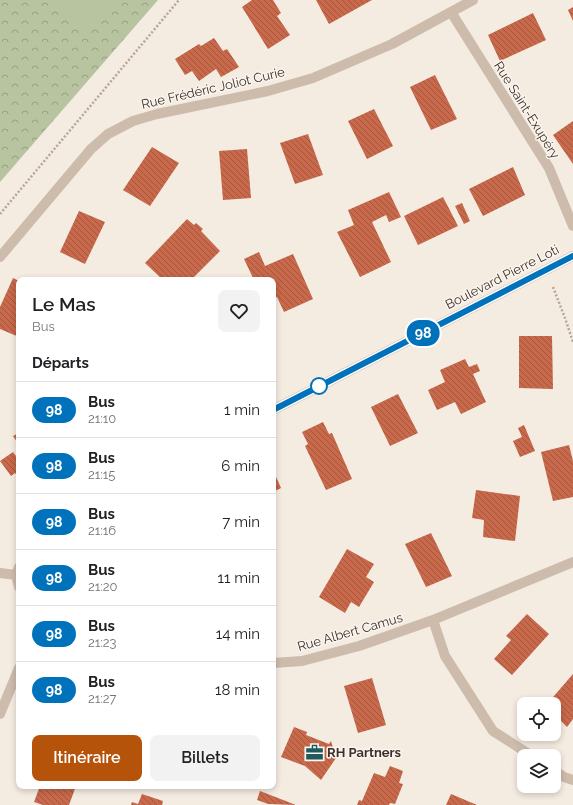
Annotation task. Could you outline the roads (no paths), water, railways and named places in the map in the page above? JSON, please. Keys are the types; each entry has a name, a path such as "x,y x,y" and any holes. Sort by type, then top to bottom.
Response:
{"street":[{"name":"Rue Frédéric Joliot Curie","path":"0,257 90,149 108,134 133,120 268,91 313,78 392,44 474,0"},
{"name":"Rue Saint-Exupéry","path":"451,12 549,168 573,226"},
{"name":"Boulevard Pierre Loti","path":"276,408 572,257"},
{"name":"Rue Albert Camus","path":"276,663 302,661 359,646 432,620 573,562"},
{"path":"0,573 16,571"},
{"path":"432,620 445,656 493,731 521,749"},
{"path":"0,714 16,675"},
{"path":"561,775 573,780"}],"place":[{"name":"RH Partners","path":"314,752"}]}
